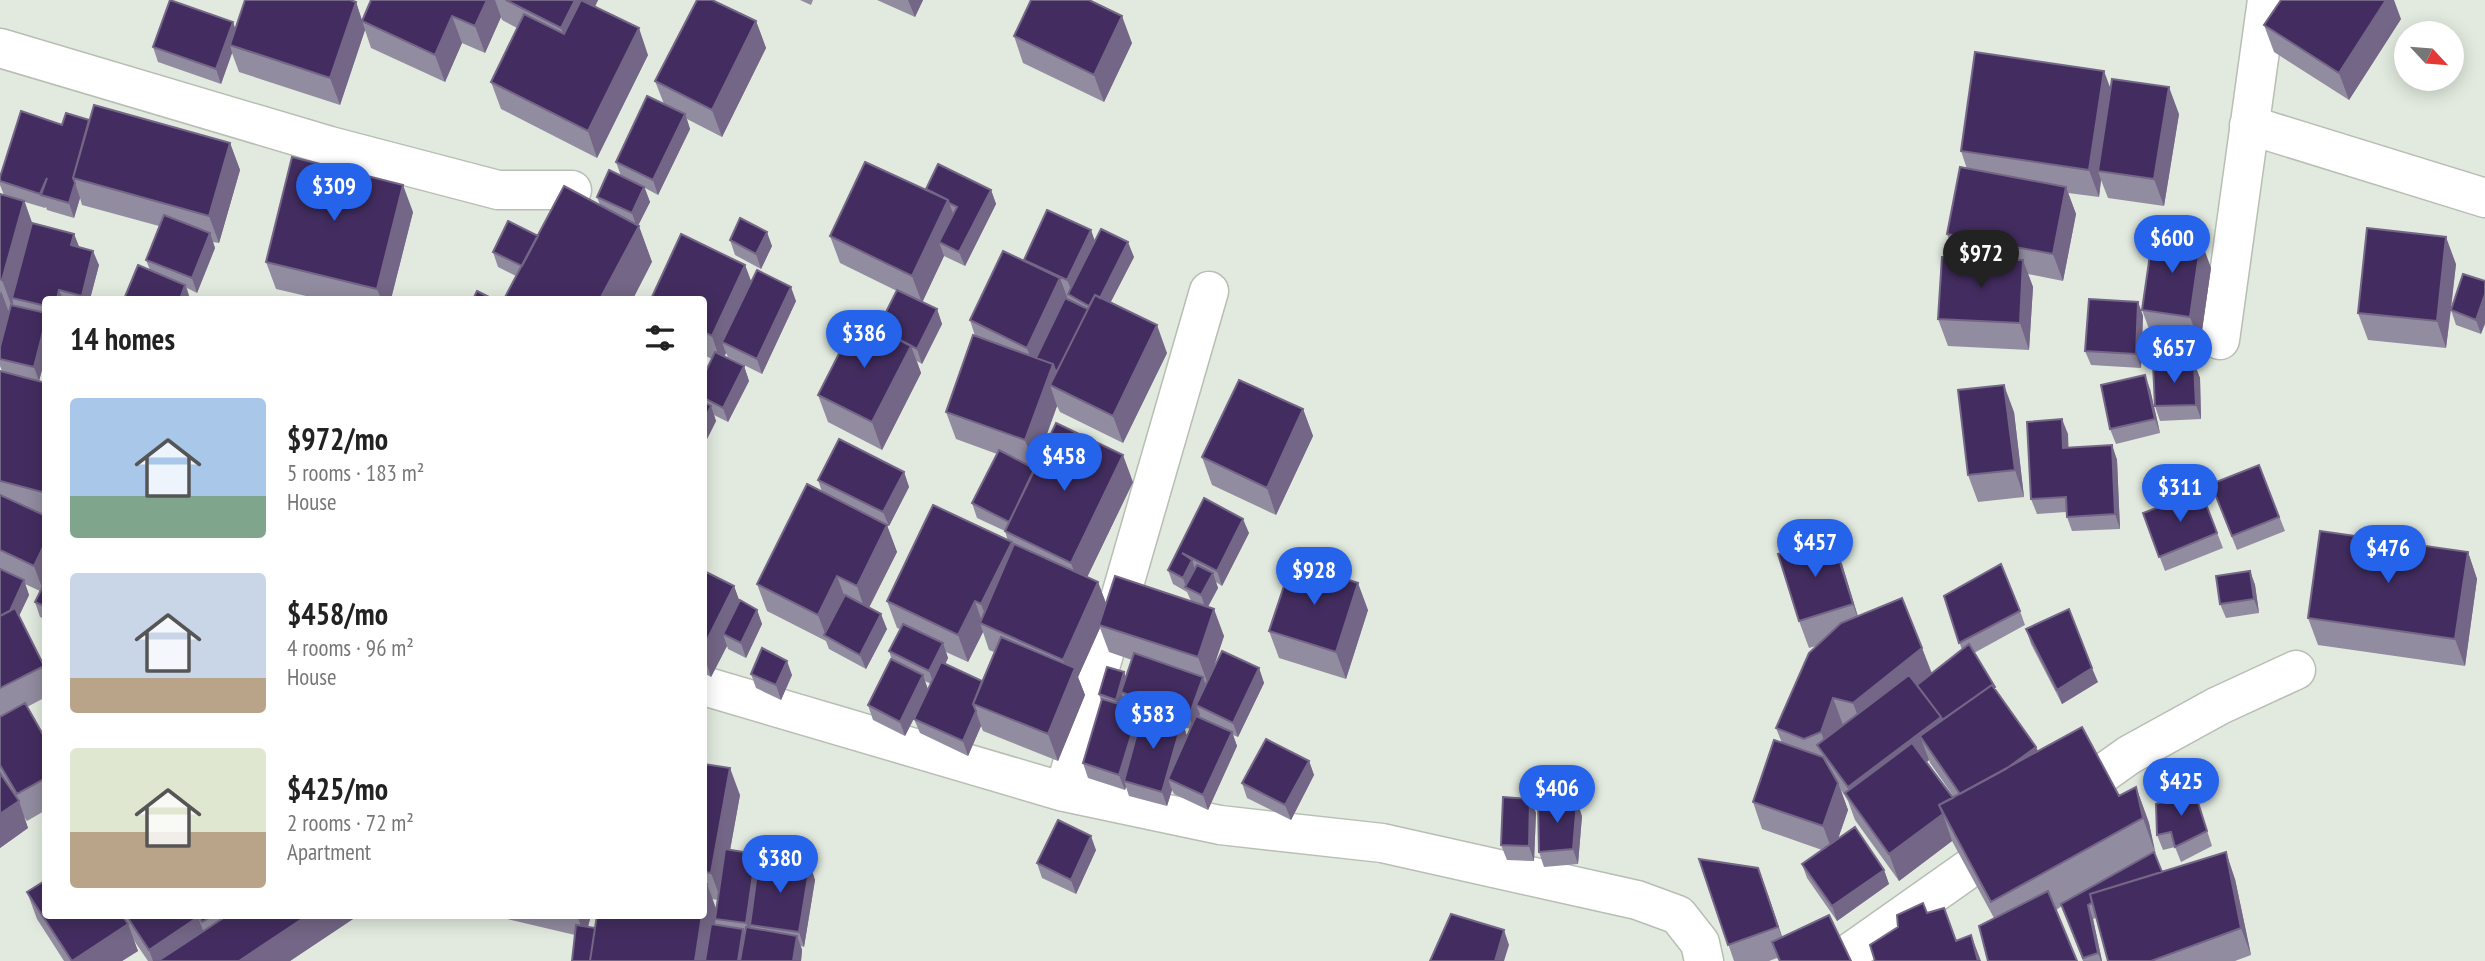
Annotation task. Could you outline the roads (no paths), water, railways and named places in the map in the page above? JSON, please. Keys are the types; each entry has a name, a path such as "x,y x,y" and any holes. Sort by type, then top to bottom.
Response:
{"street":[{"path":"2220,340 2267,0"},
{"path":"0,48 330,146 498,190 572,190"},
{"path":"2249,125 2485,198"},
{"path":"1064,792 1209,291"},
{"path":"1838,961 2129,755 2218,706 2296,670"},
{"path":"707,687 1064,792 1220,825 1382,843 1637,900 1678,915 1700,943 1704,961"}]}
